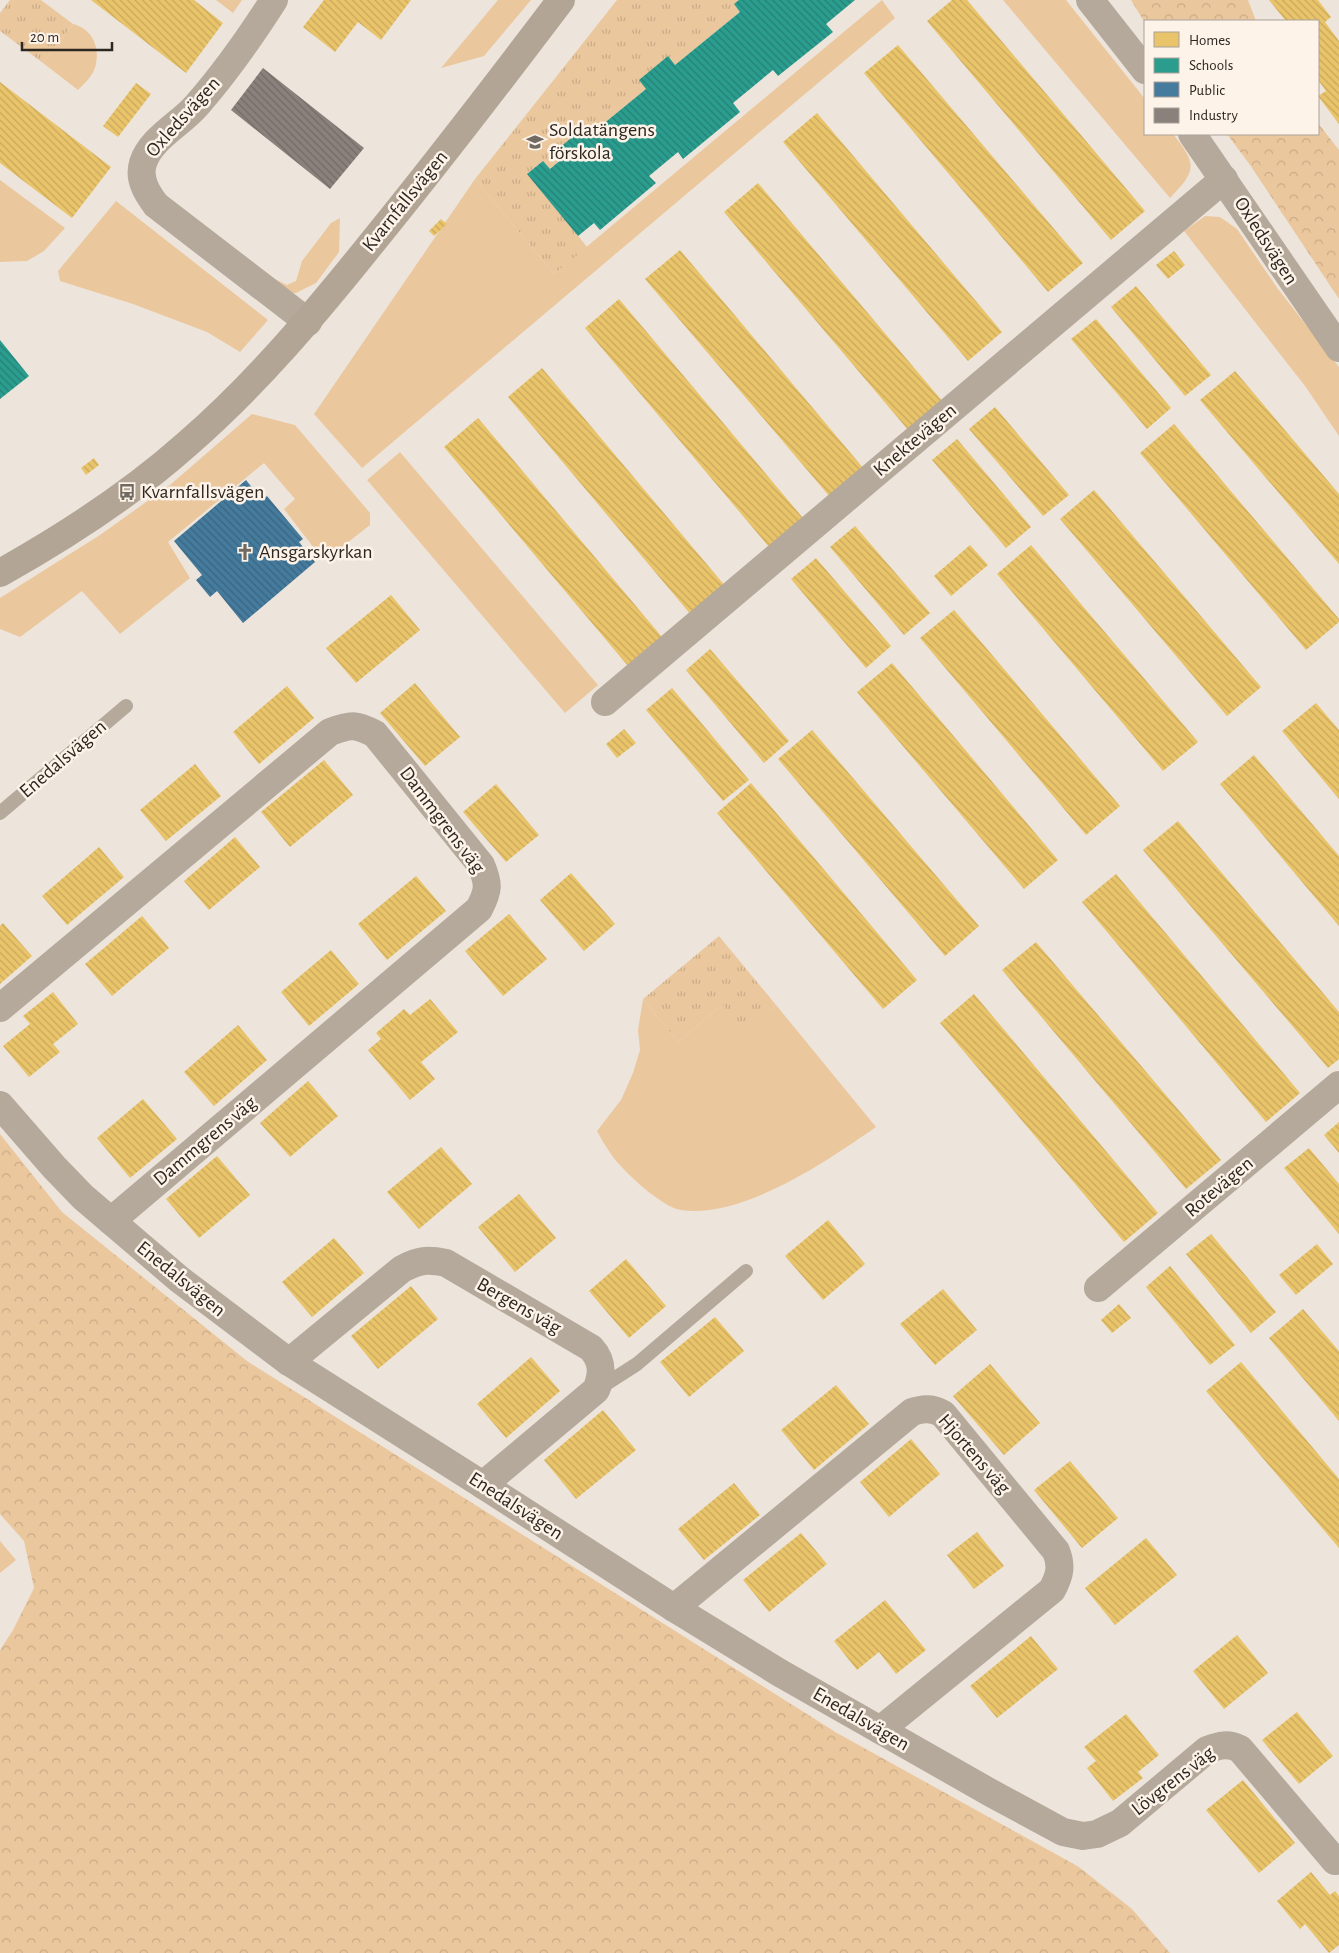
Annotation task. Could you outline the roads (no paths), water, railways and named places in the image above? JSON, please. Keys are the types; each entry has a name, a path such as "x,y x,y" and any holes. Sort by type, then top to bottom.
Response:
{"street":[{"name":"Oxledsvägen","path":"274,0 249,39 197,106 149,150 143,164 141,176 146,191 156,205 308,322"},
{"name":"Kvarnfallsvägen","path":"0,573 73,529 127,492 187,445 267,368 308,322 438,161 562,0"},
{"path":"1090,0 1144,69"},
{"name":"Oxledsvägen","path":"1193,135 1339,348"},
{"name":"Knektevägen","path":"605,702 1224,179"},
{"name":"Dammgrens väg","path":"0,1008 330,732 346,725 360,726 375,734 481,865 488,881 486,895 479,909 111,1221"},
{"name":"Rotevägen","path":"1098,1288 1339,1085"},
{"name":"Enedalsvägen","path":"0,1104 54,1167 83,1197 179,1279 289,1362 483,1484 674,1608 780,1673 1063,1832 1083,1836"},
{"name":"Bergens väg","path":"289,1362 402,1269 417,1261 431,1260 446,1263 591,1348 598,1356 602,1367 601,1380 596,1390"},
{"path":"483,1484 596,1390"},
{"name":"Hjortens väg","path":"674,1608 912,1412 934,1409 943,1414 1056,1550 1061,1563 1059,1577 1052,1590 880,1730"},
{"name":"Lövgrens väg","path":"1083,1836 1097,1834 1120,1823 1208,1750 1218,1745 1230,1744 1240,1749 1335,1861"}],"lane":[{"name":"Enedalsvägen","path":"0,813 126,706"},
{"path":"596,1390 637,1364 746,1271"}],"place":[{"name":"Soldatängens förskola","path":"535,142"},
{"name":"Kvarnfallsvägen","path":"127,492"},
{"name":"Ansgarskyrkan","path":"245,552"}]}
